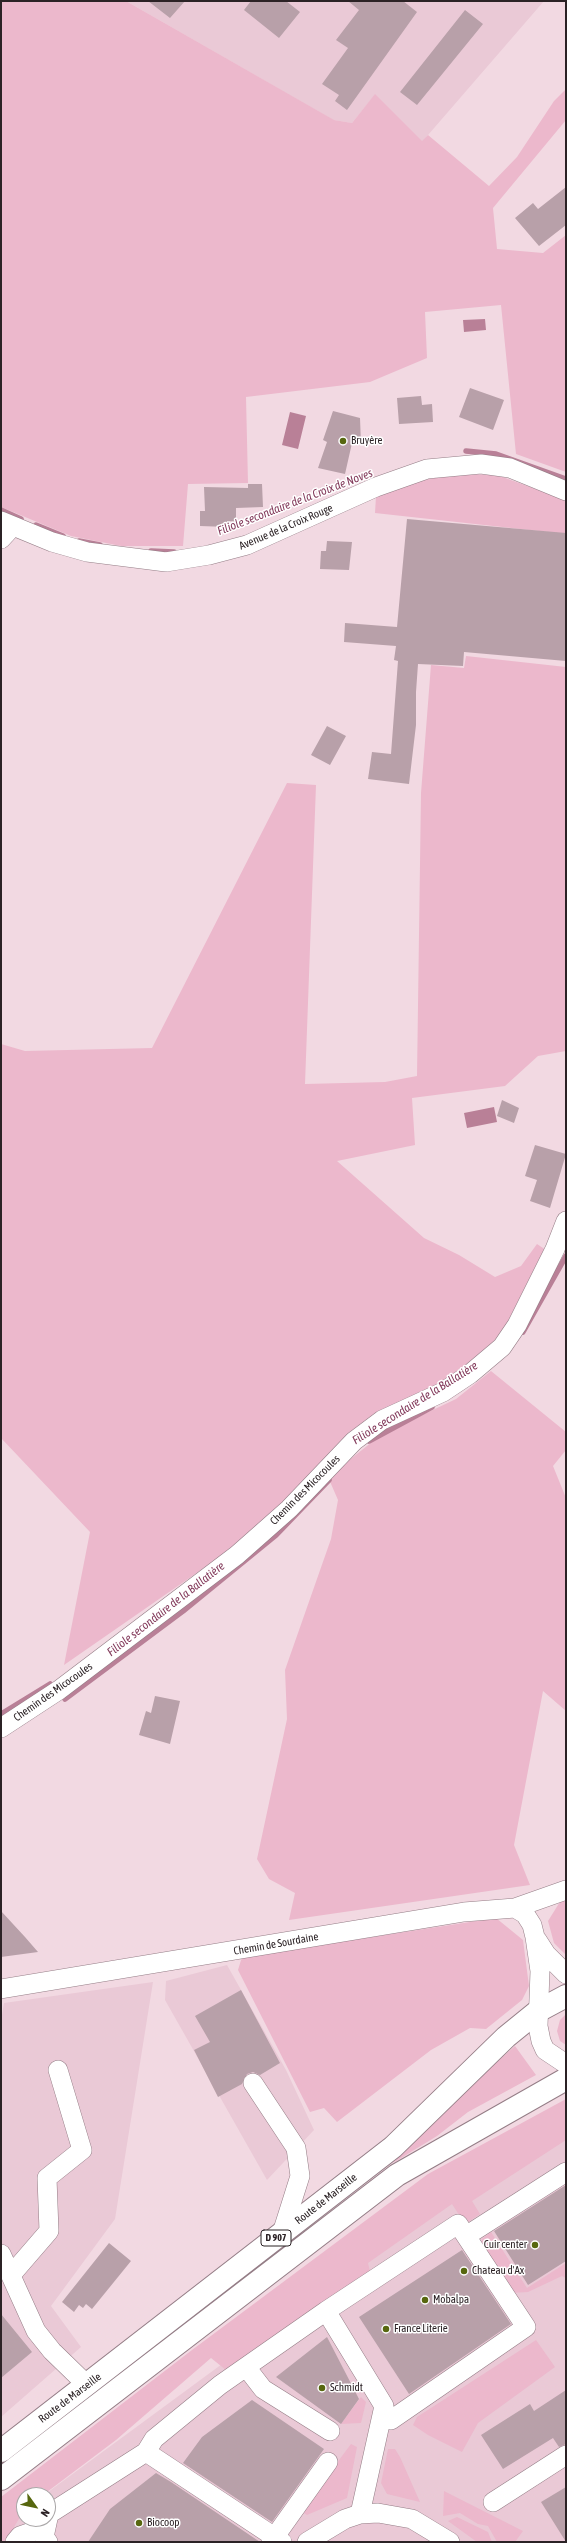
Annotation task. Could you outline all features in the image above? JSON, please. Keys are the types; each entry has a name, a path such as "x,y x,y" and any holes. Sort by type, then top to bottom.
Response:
{"main road":[{"name":"Route de Marseille","path":"1,2451 393,2147 490,2051 538,2011 566,1996"},
{"name":"Route de Marseille","path":"1,2479 397,2175 566,2079"}],"street":[{"name":"Avenue de la Croix Rouge","path":"5,529 87,552 166,562 209,555 247,545 376,487 427,470 482,464 510,468 566,491"},
{"name":"Chemin des Micocoules","path":"1,1728 59,1690 237,1555 289,1509 354,1441 382,1420 443,1392 470,1374 502,1347 517,1325 555,1249 566,1221"},
{"name":"Chemin de Sourdaine","path":"1,1989 464,1912 515,1908 566,1890"},
{"path":"515,1908 525,1914 532,1925 535,1937 540,1971 538,2011 541,2041 545,2050 566,2064"},
{"path":"535,1937 546,1954 566,1974"},
{"path":"11,2275 49,2231 47,2178 82,2150 58,2070"},
{"path":"253,2083 296,2148 300,2176 282,2233"},
{"path":"466,2236 566,2172"},
{"path":"15,2542 20,2536 47,2534 49,2514 146,2452 154,2439 246,2367 326,2311 458,2224 526,2327 391,2420 360,2514"},
{"path":"1,2254 36,2332 52,2351 87,2385"},
{"path":"326,2311 391,2420"},
{"path":"246,2367 263,2389 330,2431"},
{"path":"146,2452 276,2540 328,2462"},
{"path":"493,2502 566,2455"},
{"path":"307,2542 326,2528 360,2514 378,2513 412,2519 450,2542"}],"shaded area":[{"path":"1,1 126,1 334,120 352,123 375,94 422,141 428,135 489,186 517,157 554,101 566,89 566,120 493,208 497,249 543,253 566,235 566,472 516,454 501,305 425,312 427,358 370,382 246,397 248,483 188,484 183,546 121,546 71,536 1,507"},
{"path":"126,1 544,1 422,142 375,95 352,123 333,120"},
{"path":"485,319 486,330 464,332 463,320"},
{"path":"290,412 306,416 298,449 282,445"},
{"path":"456,474 497,475 566,500 566,534 375,513 376,496 424,480"},
{"path":"466,656 566,667 566,1051 538,1056 505,1086 412,1098 415,1145 337,1161 424,1238 459,1255 495,1277 521,1266 537,1244 549,1252 513,1317 489,1347 443,1383 403,1405 260,1529 64,1665 90,1532 1,1438 1,1044 25,1051 152,1048 287,783 316,785 305,1084 385,1082 417,1076 421,793 431,665 464,668"},
{"path":"494,1107 497,1122 467,1128 464,1113"},
{"path":"491,1371 566,1432 566,1450 553,1466 566,1498 566,1711 543,1691 514,1845 530,1885 289,1920 295,1893 269,1879 257,1859 287,1719 285,1670 331,1539 338,1500 328,1477 382,1434 456,1399"},
{"path":"566,1896 566,1955 554,1943 548,1921 563,1897"},
{"path":"496,1918 523,1940 529,1986 522,2000 486,2029 470,2028 431,2050 337,2122 324,2108 310,2112 238,1970 242,1957"},
{"path":"227,1965 286,2070 314,2130 267,2180 165,2000 166,1981"},
{"path":"153,1982 115,2219 51,2306 81,2347 1,2417 1,2021 4,2003"},
{"path":"566,2014 566,2045 560,2041 557,2031 560,2020"},
{"path":"515,2046 536,2075 468,2112 437,2136 393,2163 460,2095"},
{"path":"566,2099 566,2140 472,2201 480,2214 465,2224 452,2204 368,2263 371,2275 251,2351 249,2358 226,2370 211,2358 116,2440 54,2487 16,2487 16,2524 13,2529 16,2532 8,2542 1,2542 1,2497 192,2350 428,2174"},
{"path":"566,2118 566,2542 1,2542 1,2527 16,2516 16,2527 56,2527 55,2487 483,2172"},
{"path":"491,2232 527,2288 566,2263 566,2278 562,2276 528,2292 510,2293 482,2245 482,2239"},
{"path":"536,2340 555,2367 478,2423 462,2452 428,2435 413,2425 417,2417"},
{"path":"361,2397 366,2402 361,2423 341,2424"},
{"path":"351,2444 357,2447 347,2498 307,2515 301,2511"},
{"path":"388,2449 395,2449 400,2457 420,2502 387,2494 381,2483"},
{"path":"444,2491 523,2531 515,2542 497,2542 488,2526 478,2524 460,2513 443,2516"},
{"path":"457,2517 488,2532 492,2542 477,2542 448,2521"}],"building":[{"path":"148,1 185,1 170,18"},
{"path":"251,1 286,1 300,12 279,38 244,10"},
{"path":"348,1 403,1 417,12 347,110 335,101 339,95 322,84 348,48 336,40 359,10"},
{"path":"465,10 483,24 417,105 400,92"},
{"path":"566,187 566,225 539,246 515,218 533,203 538,209"},
{"path":"470,388 504,400 493,430 459,417"},
{"path":"421,396 422,405 432,404 433,422 399,424 397,398"},
{"name":"Bruyère","path":"333,411 360,418 361,444 352,443 345,474 318,468 327,442 323,440"},
{"path":"248,484 262,484 263,507 236,508 236,522 229,521 228,527 200,526 200,511 205,511 204,487 248,488"},
{"path":"407,519 566,533 566,661 464,652 463,666 418,664 416,725 409,784 368,779 372,752 391,754 398,661 394,660 396,646 344,642 345,623 397,627"},
{"path":"327,541 352,542 349,570 320,569 321,551 326,551"},
{"path":"327,726 346,736 330,765 311,755"},
{"path":"502,1100 519,1108 514,1123 497,1116"},
{"path":"535,1145 566,1154 550,1208 530,1201 537,1180 525,1176"},
{"path":"155,1696 180,1701 170,1744 139,1735 146,1711 151,1713"},
{"path":"1,1911 25,1937 38,1952 1,1957"},
{"path":"241,1990 280,2063 260,2075 253,2072 247,2074 242,2084 218,2097 194,2050 210,2042 195,2016"},
{"name":"Cuir center","path":"566,2185 566,2261 528,2285 494,2231"},
{"path":"109,2243 131,2261 92,2309 86,2304 83,2308 79,2305 74,2312 62,2302"},
{"path":"462,2250 511,2324 409,2394 359,2317"},
{"path":"1,2314 32,2352 1,2378"},
{"name":"Schmidt","path":"327,2337 359,2399 341,2424 276,2377"},
{"path":"566,2390 566,2444 559,2447 553,2438 503,2469 481,2435 530,2404 534,2411"},
{"path":"252,2400 324,2449 272,2522 183,2463 202,2437"},
{"path":"156,2473 260,2542 88,2542 110,2509"},
{"path":"566,2487 566,2542 541,2502"}],"waterway":[{"name":"Filiole secondaire de la Croix de Noves","path":"466,451 496,454 566,479"},
{"name":"Filiole secondaire de la Croix de Noves","path":"1,510 21,519"},
{"name":"Filiole secondaire de la Croix de Noves","path":"36,525 63,536"},
{"name":"Filiole secondaire de la Croix de Noves","path":"79,541 100,545"},
{"name":"Filiole secondaire de la Croix de Noves","path":"151,551 174,552"},
{"name":"Filiole secondaire de la Ballatière","path":"523,1332 566,1256"},
{"name":"Filiole secondaire de la Ballatière","path":"369,1441 432,1407"},
{"name":"Filiole secondaire de la Ballatière","path":"65,1699 183,1611 276,1535 329,1480"},
{"name":"Filiole secondaire de la Ballatière","path":"1,1714 50,1684"}],"place":[{"name":"Bruyère","path":"343,441"},
{"name":"Cuir center","path":"535,2245"},
{"name":"Chateau d'Ax","path":"464,2271"},
{"name":"Mobalpa","path":"425,2300"},
{"name":"France Literie","path":"386,2329"},
{"name":"Schmidt","path":"322,2388"},
{"name":"Biocoop","path":"139,2523"}]}
